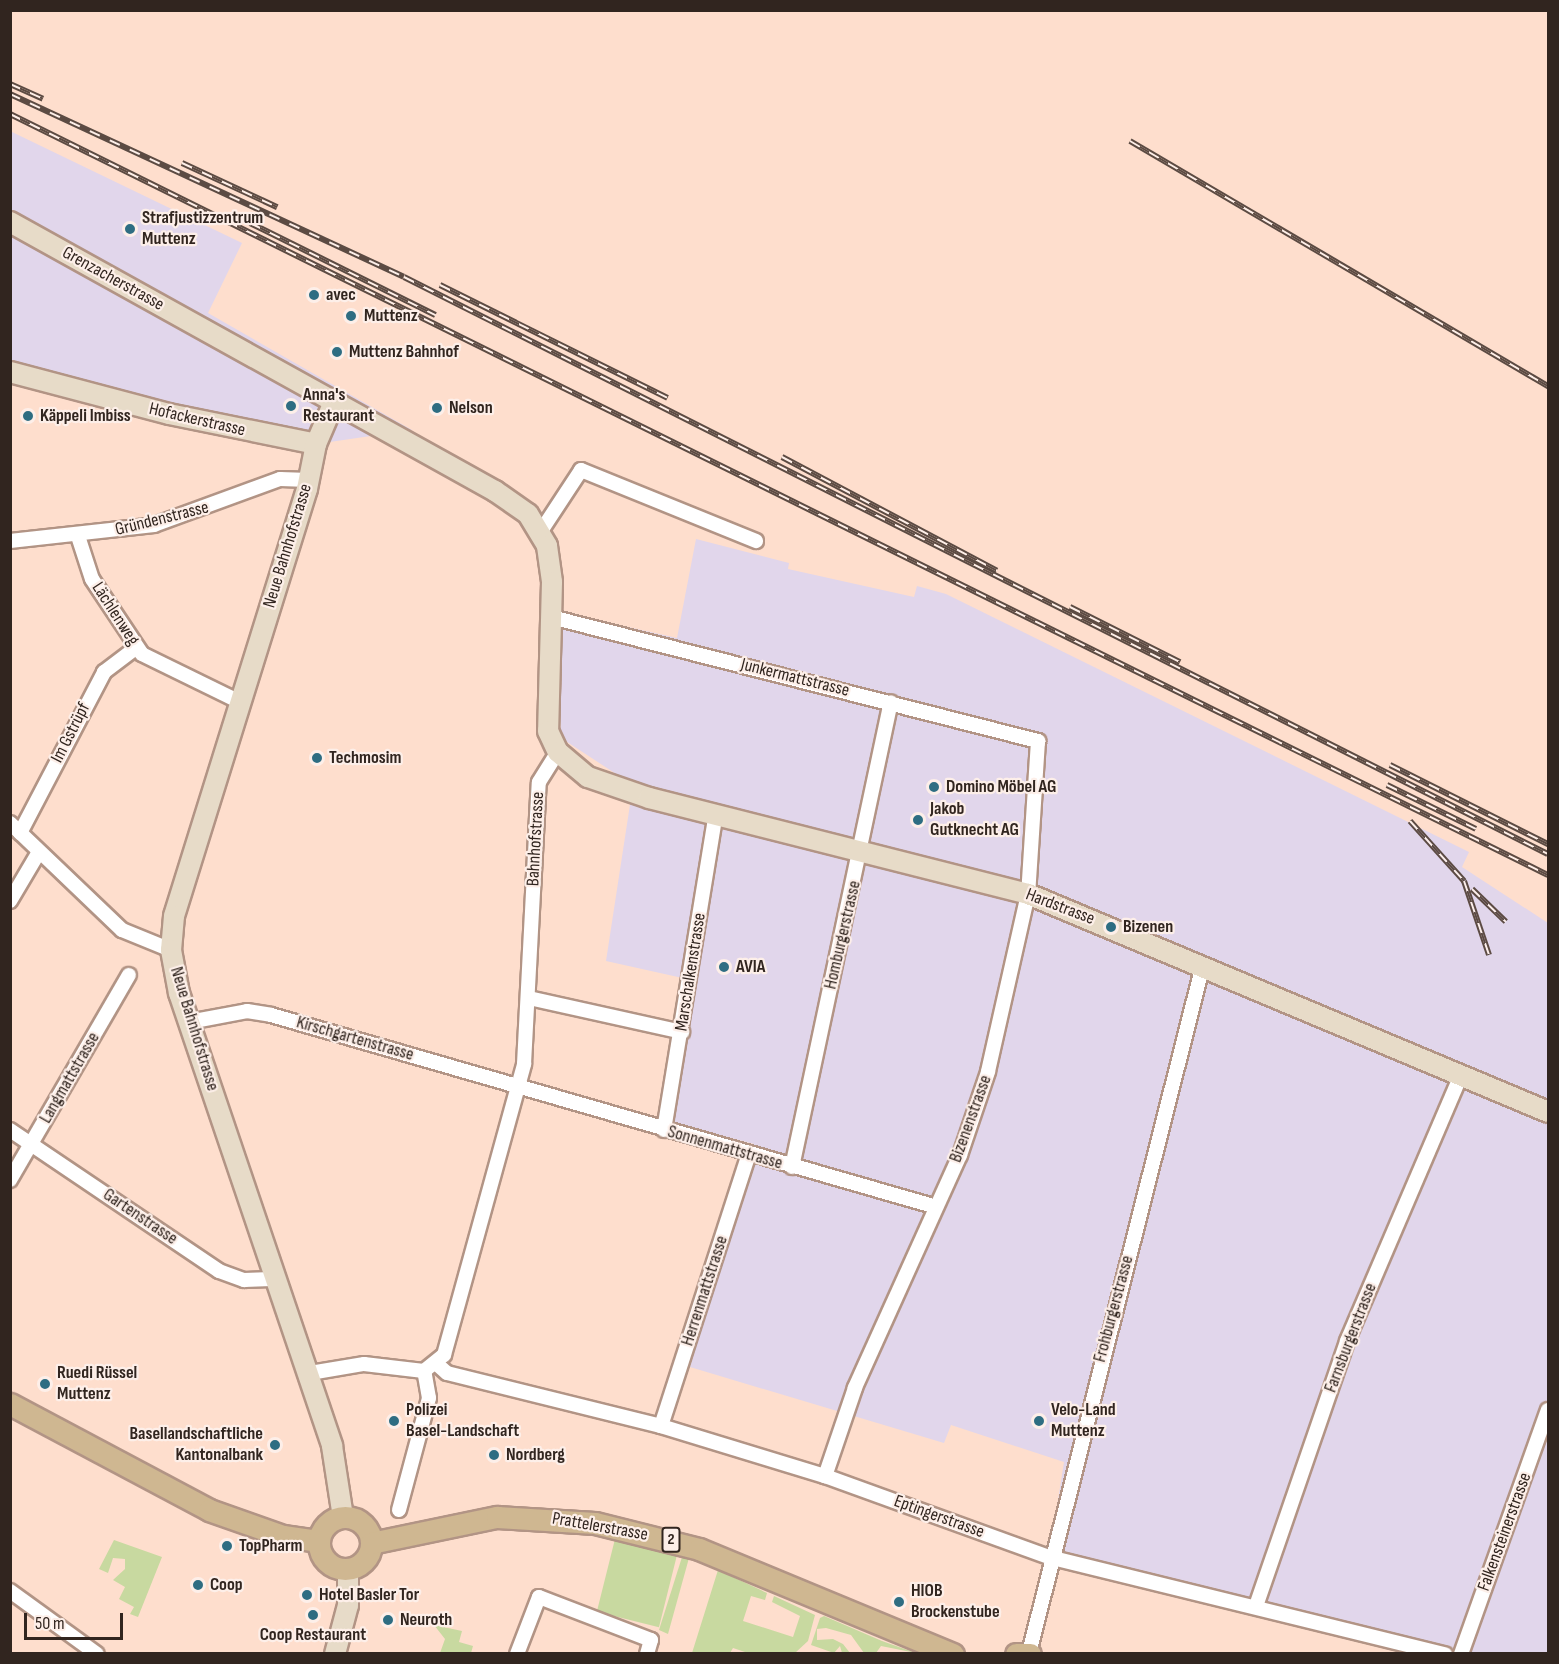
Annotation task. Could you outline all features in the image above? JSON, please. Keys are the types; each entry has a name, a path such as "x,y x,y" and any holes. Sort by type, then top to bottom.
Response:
{"main road":[{"path":"10,1404 209,1510 283,1536 318,1541"},
{"path":"344,1517 360,1521 372,1543 362,1564 348,1570 326,1563 318,1541 329,1522 344,1517"},
{"name":"Prattelerstrasse","path":"372,1543 497,1517 595,1523 699,1549 954,1653"},
{"path":"1016,1653 1029,1653"}],"street":[{"name":"Grenzacherstrasse","path":"10,222 334,402"},
{"name":"Hofackerstrasse","path":"10,372 169,414 316,444"},
{"name":"Neue Bahnhofstrasse","path":"334,402 316,444 309,480 174,916 171,950 189,1022 310,1373 332,1446 344,1517"},
{"path":"334,402 495,491 541,531 551,571 546,713 558,752"},
{"path":"541,531 581,470 756,542"},
{"name":"Gründenstrasse","path":"10,541 78,536 185,516 280,479 309,480"},
{"name":"Lächlenweg","path":"78,536 92,579 137,647 155,663 240,702"},
{"name":"Junkermattstrasse","path":"551,617 1038,741"},
{"name":"Im Gstrüpf","path":"15,828 104,672 137,647"},
{"name":"Homburgerstrasse","path":"792,1167 862,850 891,702"},
{"name":"Bizenenstrasse","path":"825,1476 855,1388 933,1206 960,1155 988,1072 1028,894 1038,741"},
{"name":"Hardstrasse","path":"558,752 610,787 1028,894 1203,965 1548,1112"},
{"name":"Bahnhofstrasse","path":"438,1365 518,1088 529,998 539,782 558,752"},
{"name":"Marschalkenstrasse","path":"664,1130 682,1032 716,813"},
{"path":"15,828 122,930 171,950"},
{"path":"10,901 39,852"},
{"name":"Frohburgerstrasse","path":"1029,1653 1049,1557 1203,965"},
{"name":"Langmattstrasse","path":"10,1180 129,975"},
{"path":"529,998 682,1032"},
{"name":"Kirschgartenstrasse","path":"189,1022 247,1011 271,1015 518,1088"},
{"name":"Farnsburgerstrasse","path":"1256,1606 1347,1341 1461,1075"},
{"name":"Sonnenmattstrasse","path":"518,1088 933,1206"},
{"name":"Gartenstrasse","path":"10,1130 219,1270 244,1280 278,1279"},
{"name":"Herrenmattstrasse","path":"661,1426 748,1155"},
{"path":"310,1373 364,1364 424,1371 438,1365"},
{"name":"Eptingerstrasse","path":"438,1365 447,1373 661,1426 825,1476 1049,1557 1445,1653"},
{"path":"399,1510 429,1398 424,1371"},
{"name":"Falkensteinerstrasse","path":"1461,1653 1548,1410"},
{"path":"335,1653 348,1605 348,1570"},
{"path":"10,1591 92,1652"},
{"path":"517,1653 538,1597 651,1640 647,1653"}],"shaded area":[{"path":"10,131 242,243 208,313 412,430 316,444 11,372"},
{"path":"696,539 789,563 788,569 914,597 917,586 946,594 1469,852 1462,867 1548,923 1548,1653 1445,1653 1049,1557 1064,1462 951,1425 944,1443 690,1367 754,1144 674,1123 696,981 606,961 633,785 561,738 557,611 677,638"}],"green space":[{"path":"615,1539 677,1554 659,1627 597,1612"},
{"path":"114,1540 162,1557 138,1617 130,1614 134,1607 119,1599 125,1587 113,1580 125,1569 125,1559 113,1558 108,1573 99,1569"},
{"path":"682,1557 689,1558 668,1634 659,1630"},
{"path":"718,1570 767,1593 765,1600 751,1596 743,1621 793,1637 800,1616 772,1602 774,1596 815,1615 808,1641 795,1653 748,1653 733,1648 730,1653 692,1653"},
{"path":"824,1616 916,1653 881,1646 876,1653 864,1653 851,1635 826,1628 817,1629 817,1640 833,1639 843,1644 850,1653 842,1653 840,1646 834,1653 811,1645 820,1618"},
{"path":"434,1625 462,1631 459,1642 473,1646 471,1653 440,1653 445,1639"}],"railway":[{"path":"10,84 43,99"},
{"path":"10,94 404,277 1548,854"},
{"path":"10,114 1548,875"},
{"path":"1130,141 1548,386"},
{"path":"182,163 277,207"},
{"path":"250,223 435,315"},
{"path":"440,285 668,398"},
{"path":"782,457 997,571"},
{"path":"1070,607 1180,662"},
{"path":"1390,765 1548,844"},
{"path":"1387,785 1476,829"},
{"path":"1410,821 1464,881 1489,955"},
{"path":"1472,889 1506,922"}],"place":[{"name":"Strafjustizzentrum Muttenz","path":"130,229"},
{"name":"avec","path":"314,295"},
{"name":"Muttenz","path":"351,316"},
{"name":"Muttenz Bahnhof","path":"337,352"},
{"name":"Anna's Restaurant","path":"291,406"},
{"name":"Nelson","path":"437,408"},
{"name":"Käppeli Imbiss","path":"28,416"},
{"name":"Techmosim","path":"317,758"},
{"name":"Domino Möbel AG","path":"934,787"},
{"name":"Jakob Gutknecht AG","path":"918,820"},
{"name":"Bizenen","path":"1111,927"},
{"name":"AVIA","path":"724,967"},
{"name":"Ruedi Rüssel Muttenz","path":"45,1384"},
{"name":"Polizei Basel-Landschaft","path":"394,1421"},
{"name":"Velo-Land Muttenz","path":"1039,1421"},
{"name":"Basellandschaftliche Kantonalbank","path":"275,1445"},
{"name":"Nordberg","path":"494,1455"},
{"name":"TopPharm","path":"227,1546"},
{"name":"Coop","path":"198,1585"},
{"name":"Hotel Basler Tor","path":"307,1595"},
{"name":"HIOB Brockenstube","path":"899,1602"},
{"name":"Coop Restaurant","path":"313,1615"},
{"name":"Neuroth","path":"388,1620"}]}
